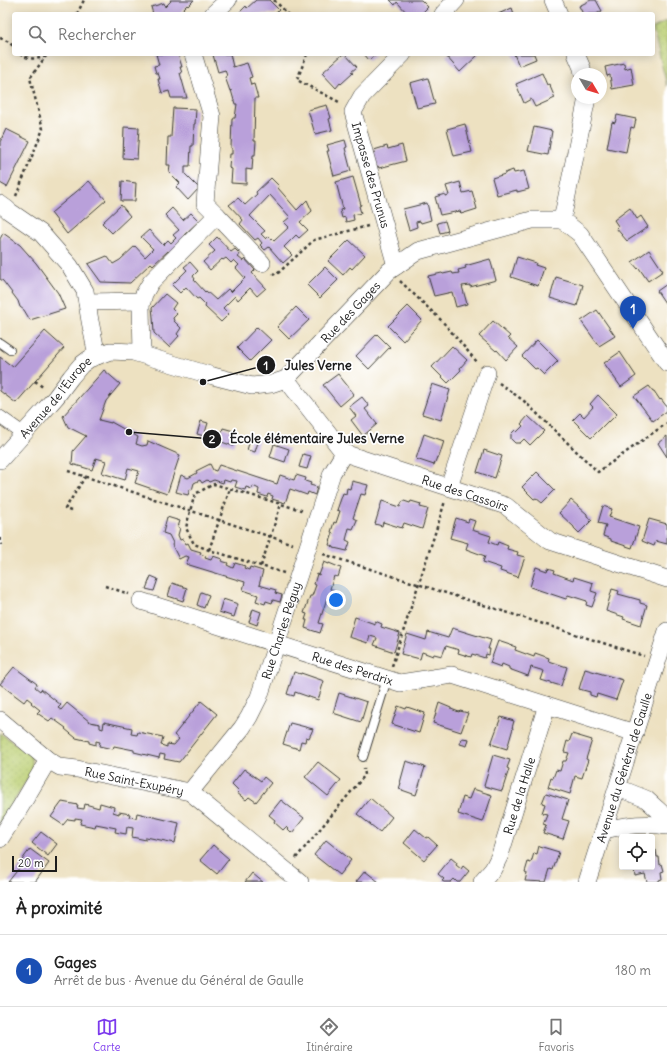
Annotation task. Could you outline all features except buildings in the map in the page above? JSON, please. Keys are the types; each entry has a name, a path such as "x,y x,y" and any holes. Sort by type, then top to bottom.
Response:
{"street":[{"path":"215,12 228,0"},
{"path":"445,12 456,0"},
{"path":"553,0 558,12"},
{"path":"194,56 212,116 205,203 262,263"},
{"name":"Impasse des Prunus","path":"393,268 384,222 353,112 362,96 401,56"},
{"path":"577,56 582,68"},
{"path":"586,104 562,220 580,234 667,363"},
{"path":"4,208 41,233 70,266 85,291 97,356 110,351 134,352 252,386 271,384 286,379 344,453"},
{"path":"142,354 141,306 144,294 151,282 217,215"},
{"name":"Rue des Gages","path":"286,379 393,268 418,251 532,220 562,220"},
{"path":"87,302 142,301"},
{"name":"Avenue de l'Europe","path":"0,460 56,397 81,365 89,359 97,356"},
{"path":"449,487 487,373"},
{"path":"0,417 24,434"},
{"name":"Rue des Cassoirs","path":"344,453 506,506 550,541 667,579"},
{"name":"Rue Charles Péguy","path":"190,792 250,718 259,697 332,473 344,453"},
{"name":"Rue des Perdrix","path":"141,601 400,683 452,675 635,733"},
{"name":"Avenue du Général de Gaulle","path":"587,882 667,631"},
{"name":"Rue de la Halle","path":"482,882 500,855 547,705"},
{"name":"Rue Saint-Exupéry","path":"0,720 48,760 60,767 77,769 190,792 300,882"},
{"path":"0,839 48,760"},
{"path":"617,789 646,799 667,818"},
{"path":"604,830 623,826 653,824 667,826"}],"lane":[{"path":"0,343 10,350"},
{"path":"363,758 387,679"}],"path":[{"path":"78,12 84,0"},
{"path":"274,0 286,12"},
{"path":"0,38 12,45"},
{"path":"22,56 31,59 44,56"},
{"path":"4,208 17,194 43,129 30,78 47,56"},
{"path":"306,56 297,80 354,110"},
{"path":"262,263 276,275 314,240 384,222"},
{"path":"393,268 487,373 524,401 598,472 667,423"},
{"path":"68,471 270,537 658,660"},
{"path":"71,511 65,509 85,477"},
{"path":"298,577 194,544 186,528 195,494 214,484 318,516"},
{"path":"387,679 419,584 449,487"},
{"path":"209,550 230,489"},
{"path":"261,566 281,504"},
{"path":"0,538 2,545"},
{"path":"105,586 138,597 141,601"},
{"path":"286,870 365,776 363,758"}],"green space":[{"path":"667,21 667,86 655,36 655,27"},
{"path":"0,733 31,755 33,770 0,824"}],"place":[{"name":"Gages","path":"633,329"},
{"name":"Jules Verne","path":"203,382"},
{"name":"École élémentaire Jules Verne","path":"129,432"}]}
